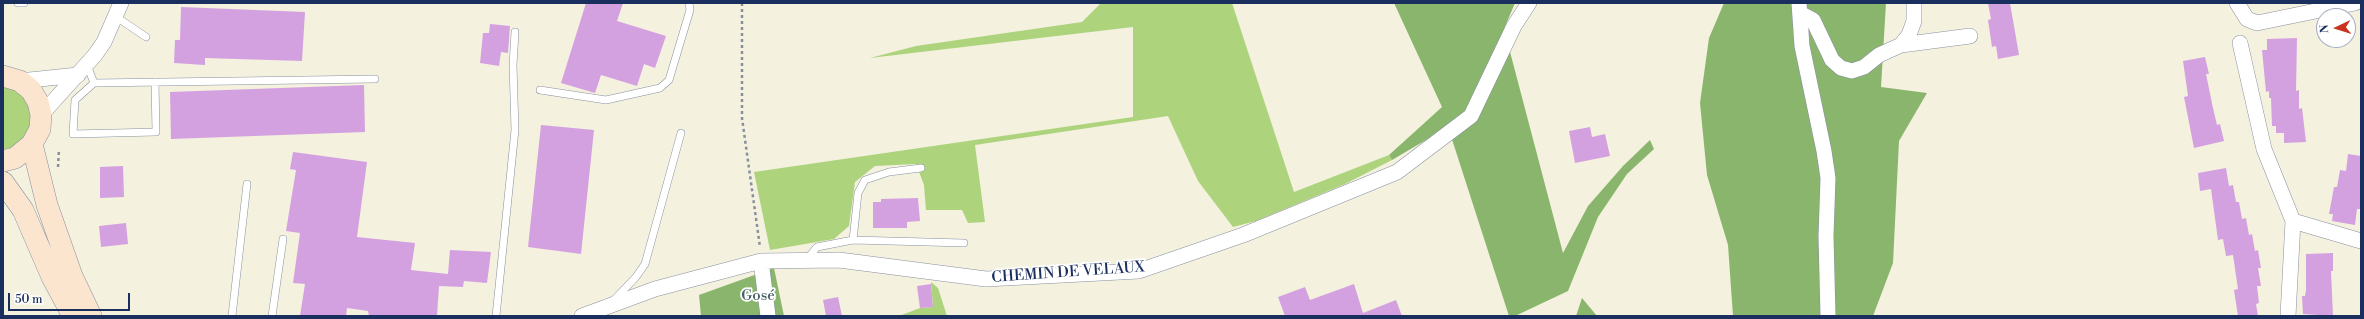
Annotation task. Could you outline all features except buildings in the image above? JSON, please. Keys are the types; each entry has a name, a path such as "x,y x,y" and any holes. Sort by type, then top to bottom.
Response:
{"main road":[{"path":"3,161 15,158 32,144 40,129 41,115 38,102 31,90 9,76"},
{"path":"32,144 47,205 72,276 91,316"},
{"path":"3,182 23,210 52,277 73,316"}],"street":[{"name":"CHEMIN DE VELAUX","path":"582,316 655,289 761,261 840,260 986,279 1139,271 1243,235 1397,172 1471,116 1514,26 1529,3"},
{"path":"1901,45 1909,35 1914,21 1914,3"},
{"path":"2237,3 2247,18 2257,23 2355,3"},
{"path":"1800,8 1813,20 1832,60 1841,68 1852,70 1864,67 1879,55 1901,45 1970,36"},
{"path":"1800,8 1802,46 1824,150 1828,178 1826,236 1828,316"},
{"path":"41,115 82,70 104,42 118,10"},
{"path":"2240,43 2264,149 2293,221 2288,316"},
{"path":"9,76 82,70"},
{"path":"2293,221 2361,241"},
{"path":"761,261 768,316"}],"lane":[{"path":"18,3 24,3"},
{"path":"540,90 606,100 660,88 669,80 690,10 689,3"},
{"path":"118,10 146,37"},
{"path":"496,316 515,130 513,65 515,32"},
{"path":"82,70 94,83"},
{"path":"155,82 156,132 73,134 74,100 94,83 155,82 374,79"},
{"path":"609,306 636,277 645,264 681,133"},
{"path":"853,240 858,193 865,180 889,172 921,168"},
{"path":"232,316 247,184"},
{"path":"272,316 282,239"},
{"path":"806,260 817,247 853,240 964,243"}],"path":[{"path":"742,3 742,118 761,261"}],"green space":[{"path":"1101,3 1232,3 1294,192 1389,155 1392,160 1345,184 1256,221 1233,227 1198,181 1168,116 975,145 985,222 968,223 962,210 926,210 924,185 916,164 875,166 855,182 849,226 834,239 770,250 754,172 1133,117 1133,27 870,58 916,46 1082,22"},
{"path":"1394,3 1515,3 1504,29 1563,253 1588,206 1623,166 1650,140 1654,149 1627,174 1598,217 1568,291 1515,316 1509,316 1448,127 1392,160 1389,155 1442,107"},
{"path":"1724,3 1886,3 1881,87 1927,93 1899,141 1893,263 1873,316 1733,316 1728,245 1707,175 1700,103 1709,38"},
{"path":"3,82 28,100 32,123 26,136 14,147 3,150"},
{"name":"Gosé","path":"774,268 784,316 701,316 699,295"},
{"path":"931,282 938,288 947,316 899,316 920,308 933,307"},
{"path":"1582,298 1597,316 1576,316"}]}
